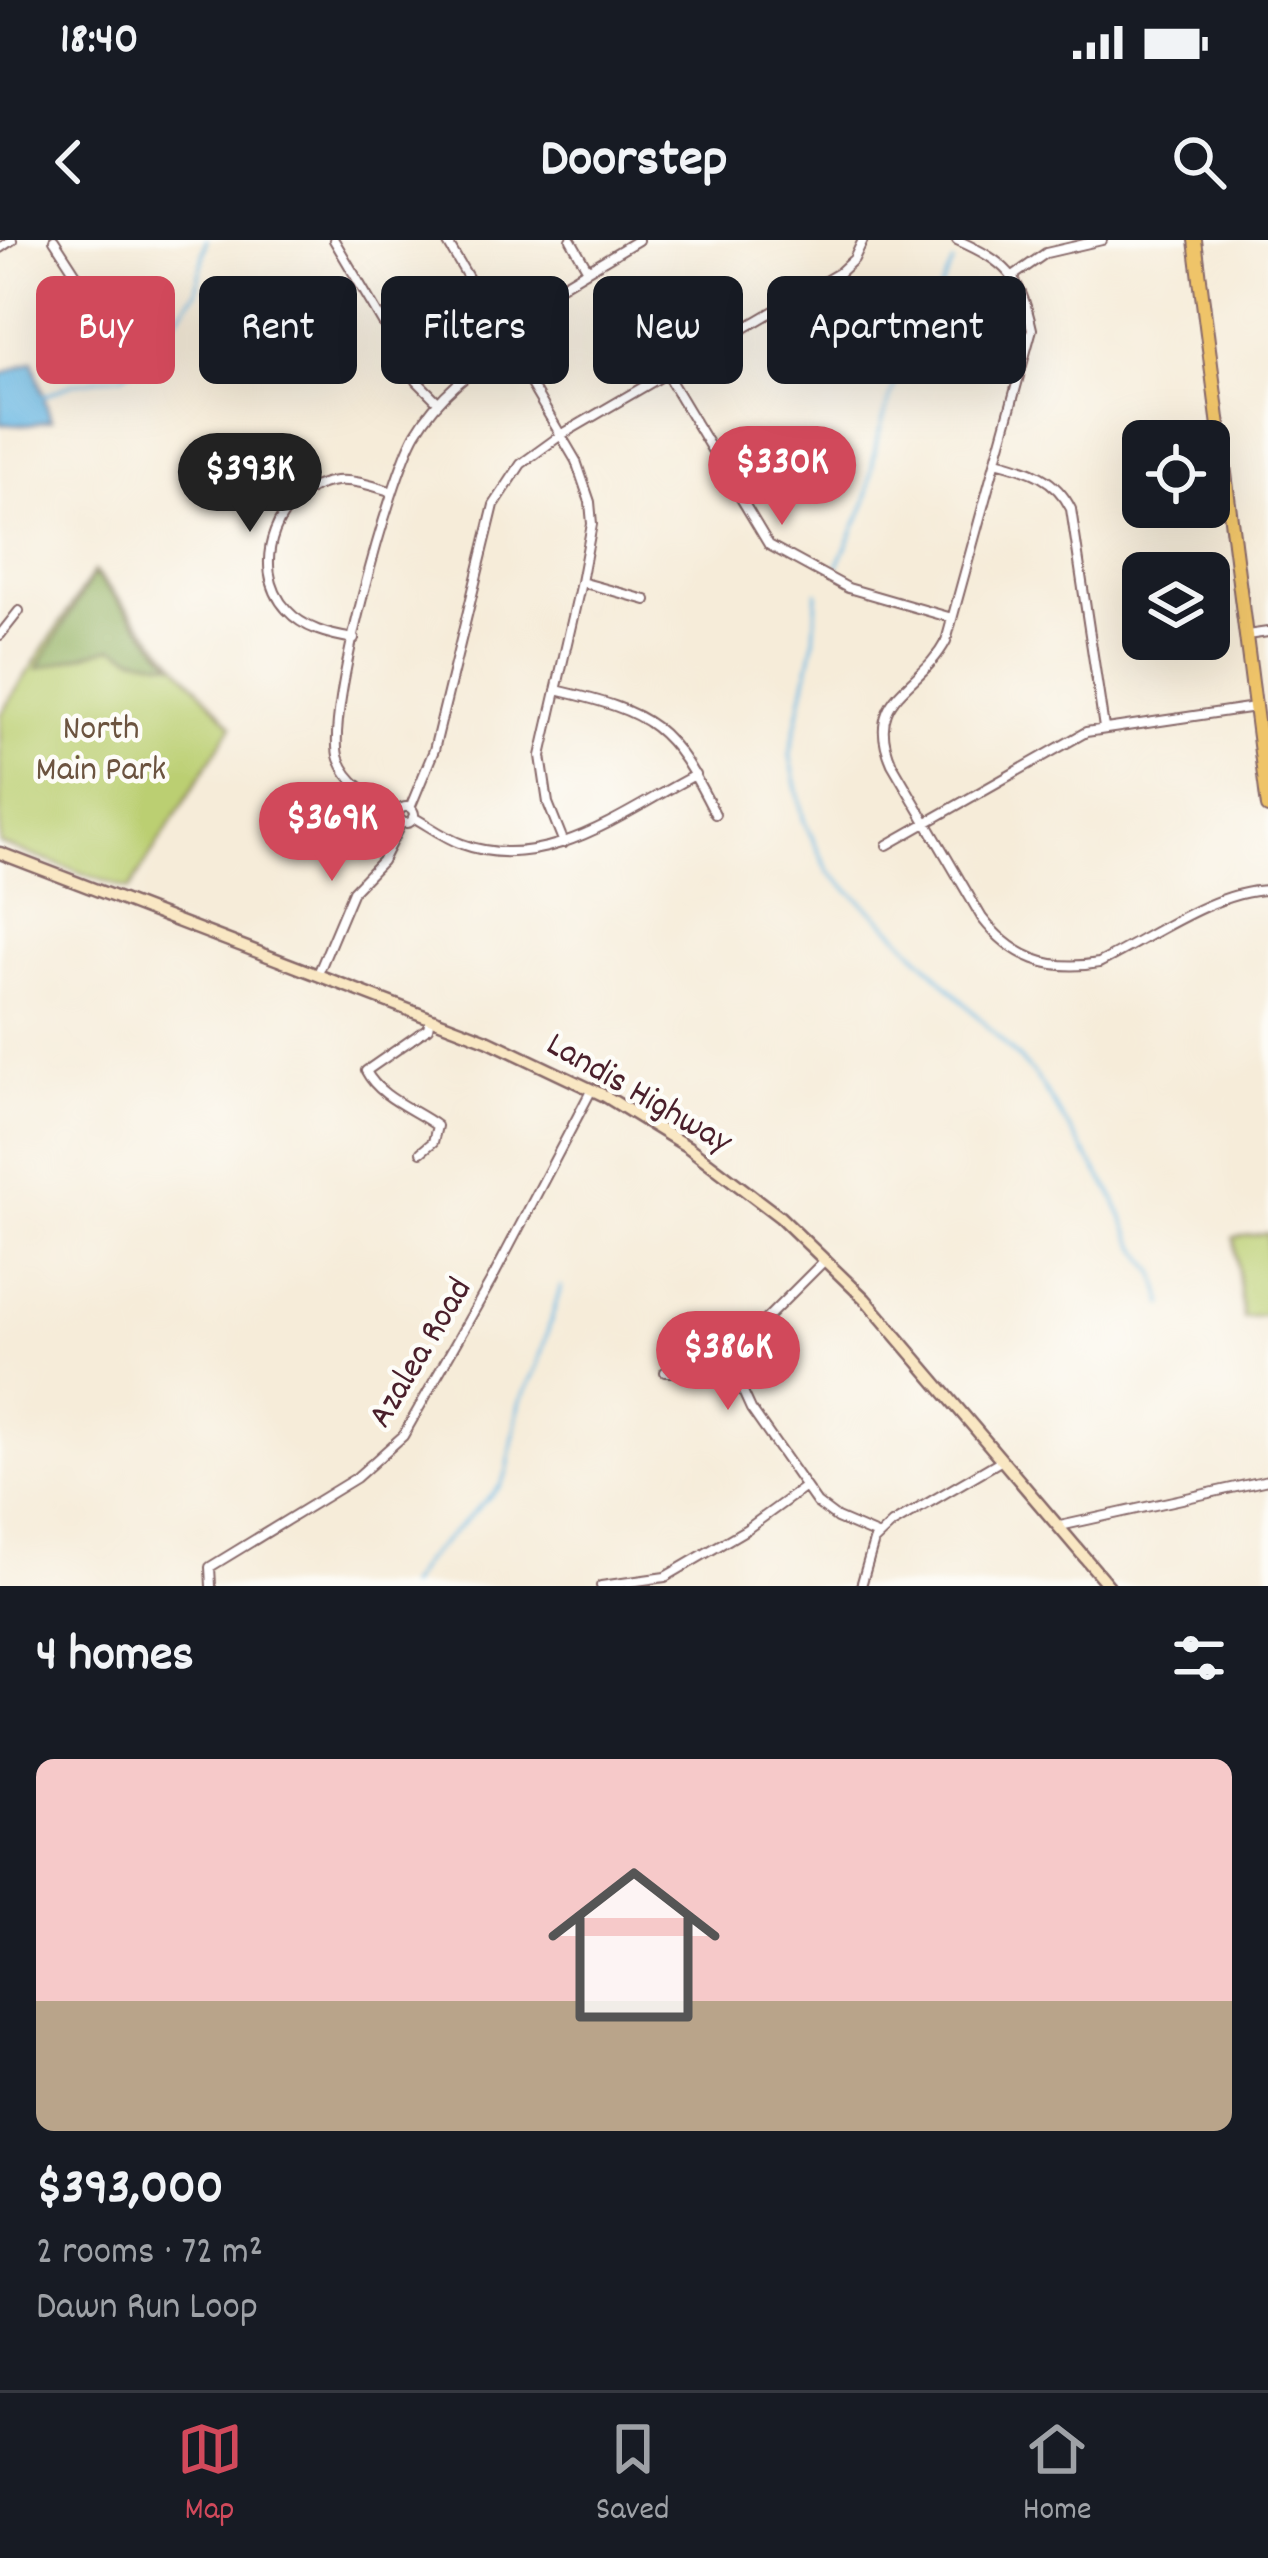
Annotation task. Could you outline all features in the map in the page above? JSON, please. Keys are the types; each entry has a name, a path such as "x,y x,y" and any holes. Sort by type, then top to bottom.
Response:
{"main road":[{"path":"1195,240 1268,807"},
{"name":"Landis Highway","path":"0,853 430,1016 592,1089 706,1160 826,1259 1109,1586"}],"street":[{"path":"0,248 12,240"},
{"path":"54,240 77,276"},
{"path":"334,240 417,381 438,402"},
{"path":"446,240 467,276"},
{"path":"571,240 588,270"},
{"path":"569,281 638,240"},
{"path":"743,329 847,267 862,240"},
{"path":"957,240 999,260 1013,276 1046,253 1102,240"},
{"path":"1026,312 1032,329 1026,351"},
{"path":"400,817 351,780 334,741 391,491 417,431 458,384"},
{"path":"531,384 576,461 592,524 541,756 548,802 564,842"},
{"path":"318,974 353,891 382,861 400,817 412,812 434,750 494,505 521,464 561,435 651,384"},
{"path":"672,384 756,530 775,550 848,588 952,618"},
{"path":"1017,384 939,654 898,692 883,727 892,764 998,939 1034,961 1077,967 1099,963 1237,894 1268,890"},
{"path":"996,461 1026,468 1051,482 1064,493 1071,509 1104,728"},
{"path":"354,639 317,630 286,610 268,567 270,545 280,518 314,486 343,481 391,491"},
{"path":"581,582 646,600"},
{"path":"0,635 19,611"},
{"path":"1246,635 1268,632"},
{"path":"556,689 614,703 644,716 673,740 715,814"},
{"path":"886,845 1086,732 1256,707"},
{"path":"412,812 458,843 527,853 564,842 695,775"},
{"path":"421,1152 433,1142 437,1126 394,1099 367,1071 428,1028 430,1016"},
{"name":"Azalea Road","path":"212,1586 210,1567 356,1478 403,1436 592,1089"},
{"path":"826,1259 753,1332 738,1372 751,1409 826,1511 880,1537"},
{"path":"665,1372 738,1372"},
{"path":"861,1586 874,1541 892,1524 1003,1459"},
{"path":"1060,1526 1268,1480"},
{"path":"602,1586 665,1576 748,1528 806,1487"}],"green space":[{"name":"North Main Park","path":"94,571 232,726 129,890 0,844 0,715"},
{"path":"94,574 173,664 134,657 113,647 37,669"},
{"path":"1268,1233 1268,1315 1243,1318 1234,1237"}],"water":[{"path":"33,361 36,384 40,384 51,420 0,424 0,375"}],"waterway":[{"path":"42,397 75,383 124,375 144,360 196,292 206,240"},
{"path":"838,565 866,502 877,439 897,377 953,263"},
{"path":"817,592 814,641 790,755 804,821 829,872 891,928 1034,1074 1112,1194 1134,1242 1156,1274 1164,1305"},
{"path":"408,1586 424,1561 500,1486 507,1472 519,1404 537,1367 561,1286"}]}
